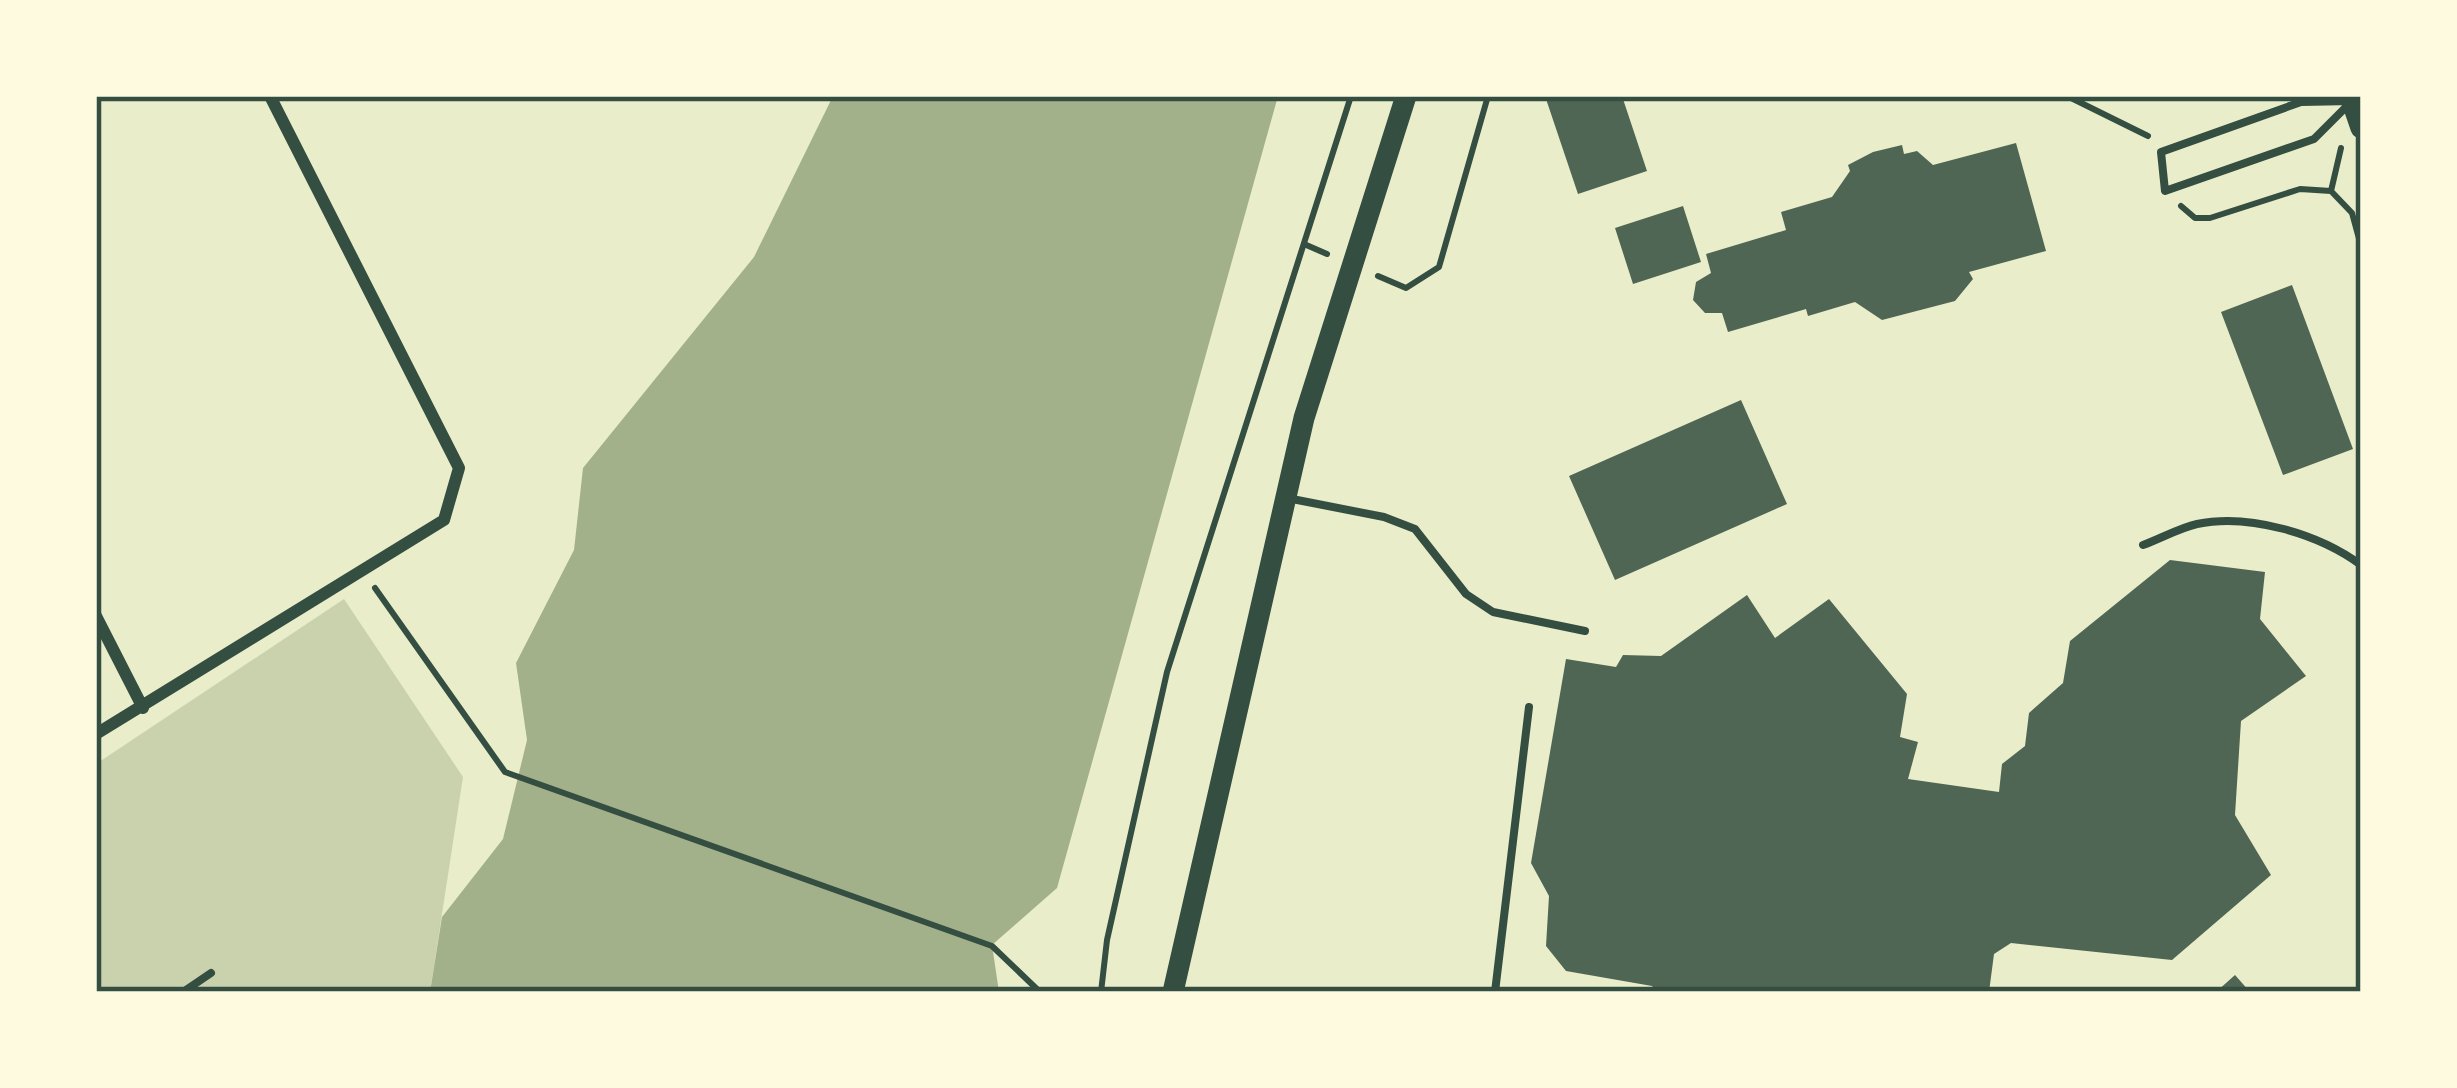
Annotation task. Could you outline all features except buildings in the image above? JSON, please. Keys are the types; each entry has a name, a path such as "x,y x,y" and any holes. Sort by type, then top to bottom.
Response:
{"street":[{"path":"96,734 444,520 459,468 270,96"},
{"path":"1173,992 1304,418 1406,96"},
{"path":"2354,98 2361,128"},
{"path":"96,616 143,708"}],"lane":[{"path":"2354,98 2314,139 2165,191 2161,152 2301,102 2354,98"},
{"path":"1286,498 1384,517 1415,529 1466,594 1493,612 1585,631"},
{"path":"2143,545 2196,524 2239,522 2340,549 2361,565"},
{"path":"1495,992 1529,706"},
{"path":"183,992 211,974"}],"path":[{"path":"1101,992 1106,940 1166,672 1352,96"},
{"path":"1304,244 1406,288 1439,267 1488,96"},
{"path":"363,570 505,772 992,946 1040,992"}],"shaded area":[{"path":"833,96 1278,96 1057,888 992,945 999,992 430,992 442,917 503,839 527,740 516,663 574,550 583,468 754,257"},
{"path":"344,599 463,777 430,992 96,992 96,764"}]}
